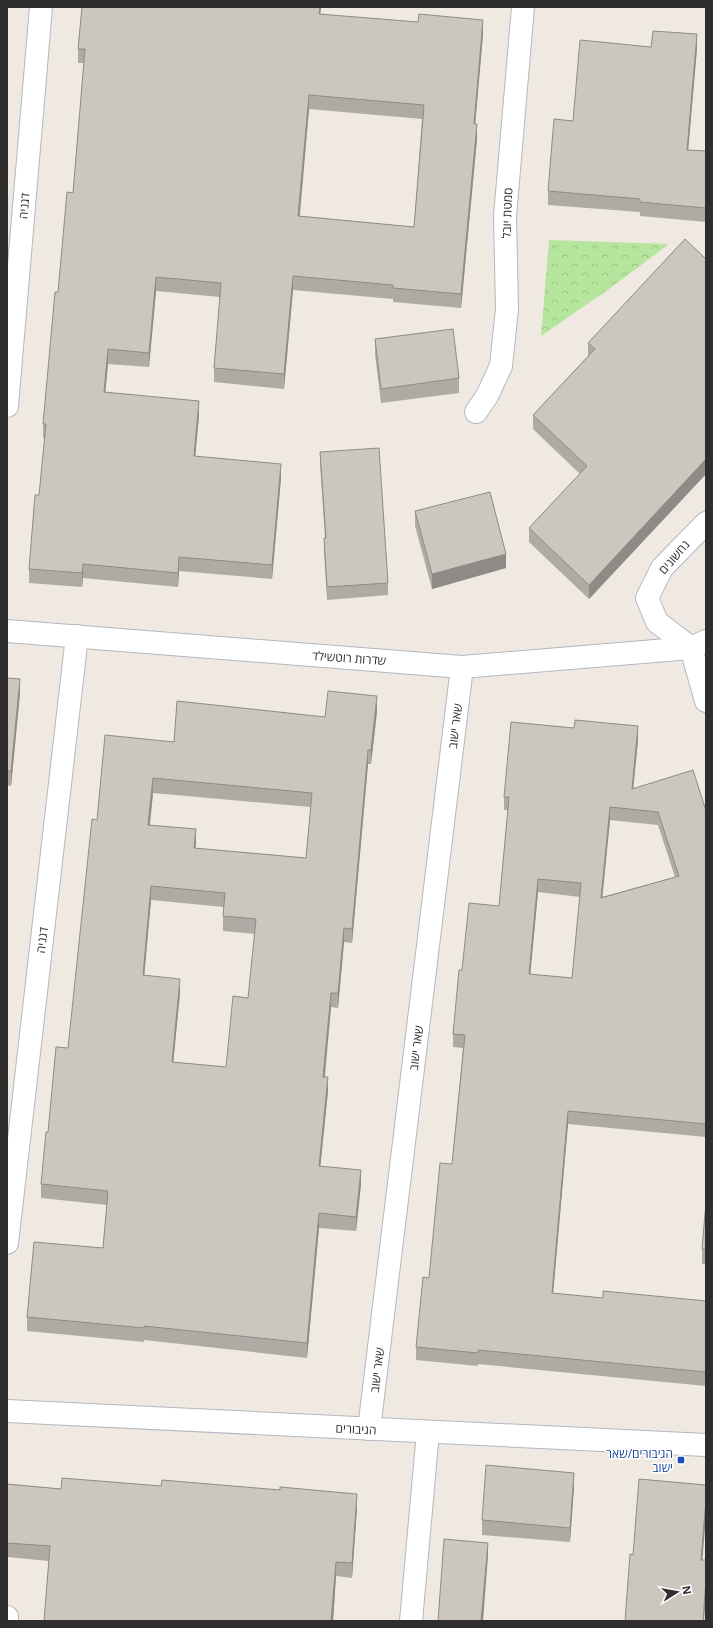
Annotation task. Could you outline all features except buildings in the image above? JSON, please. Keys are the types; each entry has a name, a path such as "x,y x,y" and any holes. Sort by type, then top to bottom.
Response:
{"street":[{"name":"דגניה","path":"7,406 41,7"},
{"name":"סמטת יובל","path":"476,412 487,396 501,366 508,309 505,216 523,7"},
{"name":"נחשונים","path":"699,645 657,622 647,598 662,568 706,523"},
{"name":"שדרות רוטשילד","path":"7,630 462,667 699,645"},
{"name":"דגניה","path":"7,1243 77,636"},
{"path":"699,645 706,701"},
{"name":"שאר ישוב","path":"369,1429 462,667"},
{"name":"הגיבורים","path":"7,1411 706,1444"},
{"path":"411,1621 428,1432"},
{"path":"7,1621 8,1617"}],"green space":[{"path":"549,240 669,244 609,289 541,336"}],"place":[{"name":"הגיבורים/שאר ישוב","path":"681,1460"}]}
